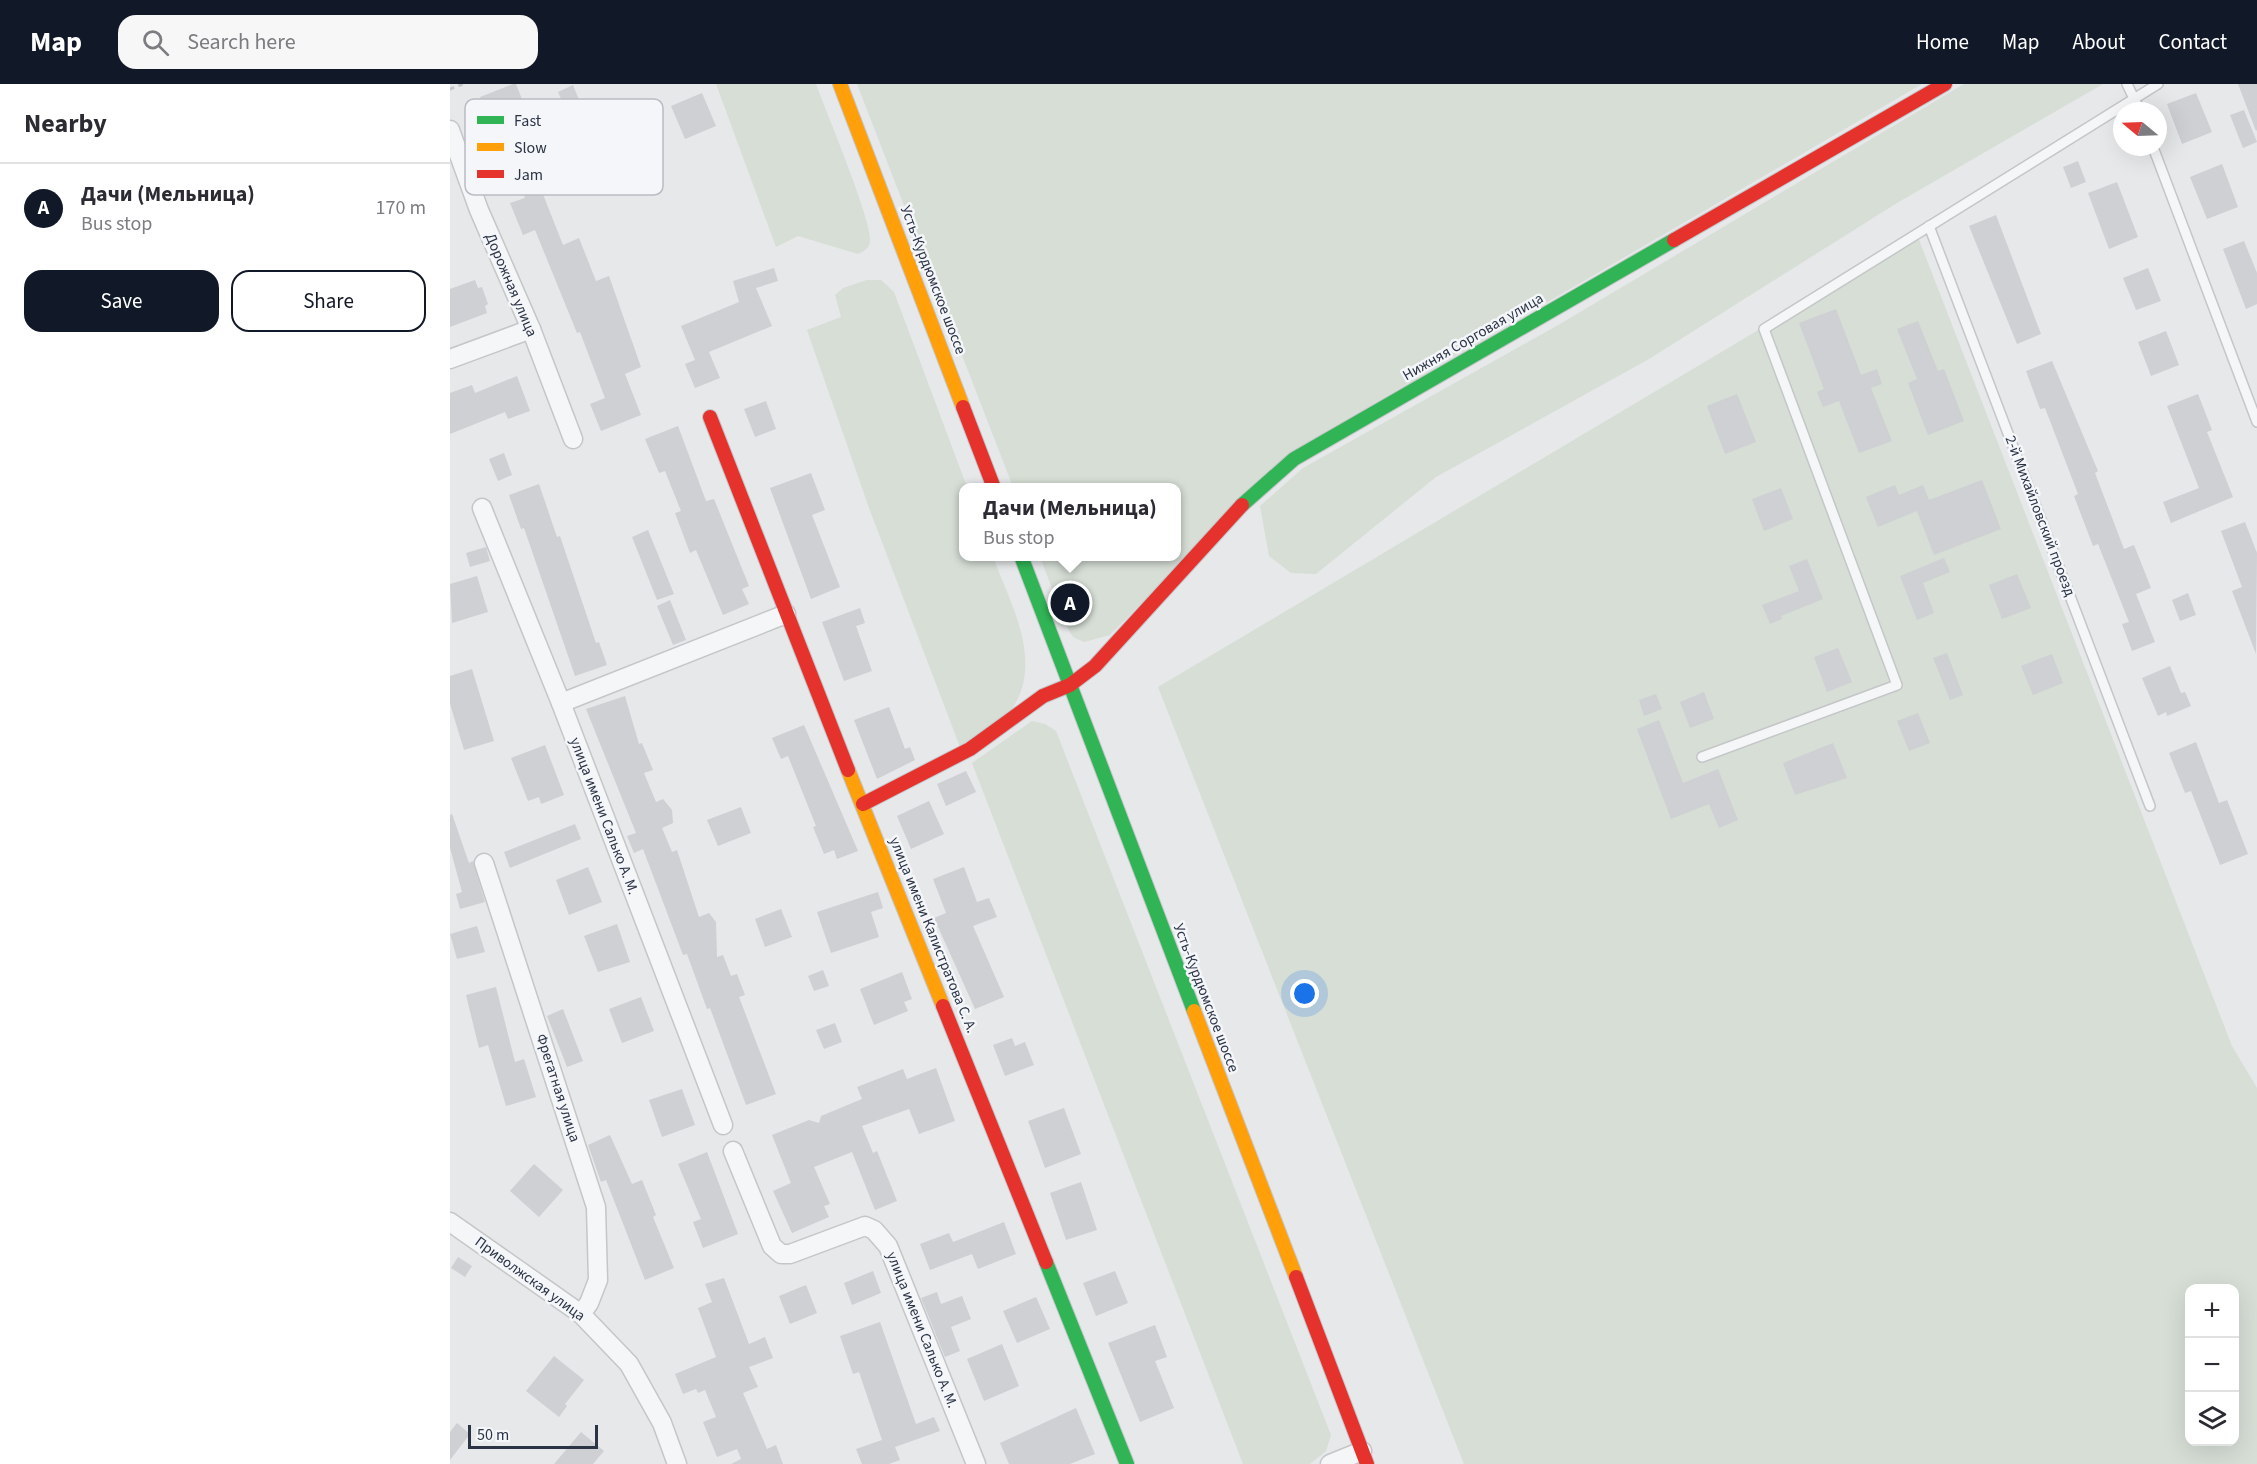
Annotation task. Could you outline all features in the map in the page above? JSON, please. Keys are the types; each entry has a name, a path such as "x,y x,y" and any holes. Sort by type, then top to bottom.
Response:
{"street":[{"name":"Усть-Курдюмское шоссе","path":"840,84 992,483"},
{"name":"Нижняя Сорговая улица","path":"863,804 969,750 1043,696 1070,685 1095,666 1256,490 1294,459 1945,84"},
{"name":"Дорожная улица","path":"450,130 465,171"},
{"name":"Дорожная улица","path":"474,195 531,329 573,439"},
{"path":"450,359 531,329"},
{"name":"улица имени Калистратова С. А.","path":"710,417 786,614 1126,1464"},
{"name":"улица имени Салько А. М.","path":"482,508 561,703 723,1125"},
{"name":"Усть-Курдюмское шоссе","path":"1023,561 1365,1457"},
{"path":"561,703 786,614"},
{"name":"Фрегатная улица","path":"484,863 596,1207 598,1280 589,1303 581,1314"},
{"name":"улица имени Салько А. М.","path":"733,1151 772,1246 781,1254 790,1254 866,1226 874,1230 888,1246 976,1464"},
{"name":"Приволжская улица","path":"450,1222 581,1314 629,1364 662,1423 677,1464"},
{"path":"1330,1464 1365,1457"}],"lane":[{"path":"2127,84 2137,102"},
{"path":"1702,757 1897,685 1764,329 2158,84"},
{"path":"2156,156 2257,422"},
{"name":"2-й Михайловский проезд","path":"1929,226 2151,806"}],"path":[{"path":"450,89 463,84"}],"shaded area":[{"path":"716,84 816,84 864,212 870,241 866,249 858,254 798,236 776,247"},
{"path":"857,84 1922,84 1292,451 1110,635 1084,642 1073,637 1042,561 1181,561 1181,483 1011,483"},
{"path":"1964,84 2103,84 1897,203 1649,359 1436,477 1316,574 1291,573 1269,556 1260,506 1303,468 1560,324"},
{"path":"1916,232 2232,1046 2257,1088 2257,1464 1464,1464 1158,687 1750,335"},
{"path":"867,280 881,280 894,292 966,483 959,483 959,561 995,561 1022,635 1025,675 1020,694 1004,718 960,747 869,508 807,330 841,317 835,295 843,288"},
{"path":"1032,721 1045,724 1056,731 1331,1435 1326,1451 1310,1464 1243,1464 972,763"}],"building":[{"path":"516,84 522,99 481,99 480,97"},
{"path":"2238,84 2257,84 2256,131"},
{"path":"573,85 579,99 561,99 558,92"},
{"path":"702,93 716,126 685,139 671,106"},
{"path":"2196,93 2212,132 2182,144 2167,104"},
{"path":"2244,110 2257,142 2243,148 2230,115"},
{"path":"2078,161 2086,182 2071,188 2063,167"},
{"path":"2222,164 2238,207 2207,219 2190,177"},
{"path":"2117,182 2138,237 2109,249 2088,193"},
{"path":"524,195 543,195 563,245 579,238 596,281 609,276 641,367 625,374 641,415 601,431 590,404 605,398 580,332 577,333 535,230 523,235 510,203 525,198"},
{"path":"1996,215 2041,334 2017,344 1969,226"},
{"path":"2244,241 2257,273 2257,304 2246,309 2223,249"},
{"path":"774,268 778,281 756,288 772,326 709,352 720,378 695,388 685,364 695,360 681,326 739,302 733,281"},
{"path":"2148,268 2161,301 2136,310 2123,278"},
{"path":"475,280 478,288 482,287 488,304 485,306 487,313 450,327 450,289"},
{"path":"1836,309 1861,375 1877,369 1882,384 1871,388 1892,441 1859,453 1839,401 1823,407 1817,392 1824,389 1799,323"},
{"path":"1918,321 1938,371 1944,369 1964,421 1928,435 1908,383 1917,379 1897,329"},
{"path":"2166,331 2179,365 2151,376 2138,342"},
{"path":"2052,361 2098,471 2095,473 2124,549 2134,545 2151,588 2136,594 2155,642 2132,651 2122,624 2129,622 2098,544 2093,546 2074,496 2078,494 2045,408 2040,409 2026,371"},
{"path":"517,376 530,411 508,419 505,412 450,434 450,393 472,385 475,393"},
{"path":"1737,394 1756,442 1725,454 1707,406"},
{"path":"2198,394 2212,430 2207,432 2233,497 2171,523 2163,502 2199,488 2167,406"},
{"path":"766,401 776,429 755,437 744,409"},
{"path":"678,426 706,501 714,499 749,586 742,589 749,604 723,615 696,550 690,553 675,513 681,511 665,471 659,473 645,439"},
{"path":"504,453 512,475 498,481 489,459"},
{"path":"811,473 825,510 812,515 840,587 811,599 770,488"},
{"path":"1982,480 2001,529 1934,555 1917,511 1878,527 1866,497 1895,485 1899,495 1923,485 1929,500"},
{"path":"539,484 557,537 560,536 596,643 599,642 607,665 575,676 524,528 521,529 509,495"},
{"path":"1781,488 1793,519 1764,531 1752,499"},
{"path":"2245,522 2257,553 2256,654 2232,591 2242,587 2221,531"},
{"path":"648,530 674,594 657,600 632,537"},
{"path":"486,547 490,561 470,567 466,553"},
{"path":"1944,558 1950,572 1923,583 1934,613 1917,620 1900,576"},
{"path":"1807,559 1823,599 1781,616 1782,619 1770,624 1762,605 1799,591 1789,566"},
{"path":"2017,574 2031,608 2002,619 1989,585"},
{"path":"477,576 488,612 452,623 450,584"},
{"path":"2188,593 2196,615 2180,621 2172,600"},
{"path":"670,600 686,640 673,645 657,606"},
{"path":"860,608 865,623 856,626 872,671 844,681 822,622"},
{"path":"1838,648 1852,682 1827,692 1814,657"},
{"path":"1947,653 1963,695 1950,700 1933,658"},
{"path":"2052,654 2063,683 2033,695 2021,666"},
{"path":"2170,666 2181,693 2185,692 2191,706 2167,716 2166,712 2158,716 2142,678"},
{"path":"472,669 494,741 464,750 450,704 450,676"},
{"path":"1704,692 1714,719 1690,728 1680,702"},
{"path":"1656,694 1662,709 1644,716 1639,700"},
{"path":"625,696 639,744 642,743 653,770 644,773 656,802 663,799 672,810 673,823 662,828 672,852 677,850 699,917 709,913 716,922 717,957 723,955 731,976 737,974 745,995 739,997 776,1094 746,1105 710,1008 707,1009 687,954 683,955 643,849 634,853 627,836 636,833 586,709"},
{"path":"889,707 905,749 910,747 915,760 877,779 854,720"},
{"path":"1918,713 1930,743 1909,751 1897,721"},
{"path":"1659,720 1683,783 1718,769 1738,820 1719,828 1709,804 1671,819 1637,729"},
{"path":"804,725 858,851 837,859 834,850 824,854 813,827 816,826 788,756 781,759 772,738"},
{"path":"2196,742 2219,803 2227,800 2248,854 2220,865 2191,791 2185,793 2169,753"},
{"path":"1833,743 1847,778 1795,795 1783,763"},
{"path":"545,745 564,795 541,804 539,797 528,801 511,758"},
{"path":"966,771 976,792 946,806 937,784"},
{"path":"929,801 944,834 911,849 897,816"},
{"path":"741,807 751,833 718,846 707,820"},
{"path":"452,814 469,863 473,861 485,902 460,909 456,894 462,892 450,848 450,815"},
{"path":"575,824 581,839 510,868 504,852"},
{"path":"588,867 602,902 569,915 556,880"},
{"path":"964,867 977,902 989,898 997,917 973,926 1004,997 975,1009 934,918 946,913 933,879"},
{"path":"878,892 883,908 871,912 879,937 831,953 817,912"},
{"path":"781,909 792,937 765,947 755,919"},
{"path":"617,924 630,962 598,972 584,936"},
{"path":"477,926 485,952 457,959 450,934"},
{"path":"823,970 829,986 814,991 808,976"},
{"path":"902,972 912,999 904,1002 908,1011 874,1025 860,989"},
{"path":"496,987 515,1062 524,1059 536,1097 506,1106 488,1045 479,1048 466,995"},
{"path":"641,997 654,1031 622,1043 609,1009"},
{"path":"563,1009 583,1061 567,1067 547,1016"},
{"path":"835,1023 842,1042 824,1049 816,1030"},
{"path":"1012,1038 1015,1046 1025,1042 1034,1065 1005,1076 993,1045"},
{"path":"936,1068 955,1121 919,1134 909,1109 862,1126 873,1153 877,1151 897,1201 875,1210 852,1152 814,1167 830,1204 824,1206 829,1217 792,1233 773,1191 791,1183 772,1135 809,1120 819,1123 821,1116 862,1099 857,1087 903,1069 907,1079"},
{"path":"682,1089 695,1125 662,1137 649,1100"},
{"path":"1064,1108 1081,1154 1045,1168 1028,1121"},
{"path":"610,1135 632,1184 642,1180 656,1215 653,1217 674,1268 645,1280 606,1180 601,1182 588,1145"},
{"path":"707,1152 738,1234 703,1248 693,1222 701,1219 678,1164"},
{"path":"534,1164 563,1190 539,1217 510,1191"},
{"path":"1081,1182 1097,1230 1066,1240 1050,1193"},
{"path":"1004,1222 1016,1254 978,1269 972,1254 930,1270 920,1244 949,1233 953,1242"},
{"path":"458,1257 472,1266 465,1277 451,1268"},
{"path":"873,1271 881,1293 852,1305 844,1283"},
{"path":"1115,1271 1128,1303 1096,1316 1083,1283"},
{"path":"724,1278 749,1344 765,1337 773,1358 749,1367 758,1387 743,1393 767,1449 776,1445 783,1464 731,1464 741,1459 737,1449 717,1457 703,1422 716,1417 705,1390 698,1393 696,1389 683,1394 675,1374 716,1357 698,1308 712,1302 705,1284"},
{"path":"806,1285 817,1313 790,1324 779,1296"},
{"path":"937,1292 941,1304 962,1296 971,1319 951,1327 960,1351 945,1357 921,1298"},
{"path":"1036,1297 1050,1329 1017,1343 1003,1311"},
{"path":"880,1322 916,1424 934,1417 940,1431 895,1447 900,1460 889,1464 862,1464 856,1449 882,1440 859,1372 853,1374 840,1336"},
{"path":"1155,1325 1167,1357 1155,1361 1174,1408 1140,1422 1108,1343"},
{"path":"1002,1344 1019,1386 984,1401 967,1359"},
{"path":"554,1356 584,1380 565,1404 567,1406 559,1417 526,1391"},
{"path":"1076,1408 1095,1454 1070,1464 1009,1464 1000,1443"},
{"path":"457,1423 470,1434 450,1460 450,1432"},
{"path":"581,1432 604,1451 593,1464 554,1464"}],"traffic: fast":[{"path":"1242,505 1294,459 1674,240"},
{"path":"1023,561 1194,1011"},
{"path":"1046,1262 1127,1464"}],"traffic: slow":[{"path":"840,84 963,407"},
{"path":"848,770 943,1006"},
{"path":"1194,1011 1296,1277"}],"traffic: jam":[{"path":"1674,240 1945,84"},
{"path":"963,407 992,483"},
{"path":"710,417 848,770"},
{"path":"863,804 970,749 1043,696 1070,685 1095,666 1242,505"},
{"path":"943,1006 1046,1262"},
{"path":"1296,1277 1367,1464"}],"place":[{"name":"Дачи (Мельница)","path":"1070,603"}]}
